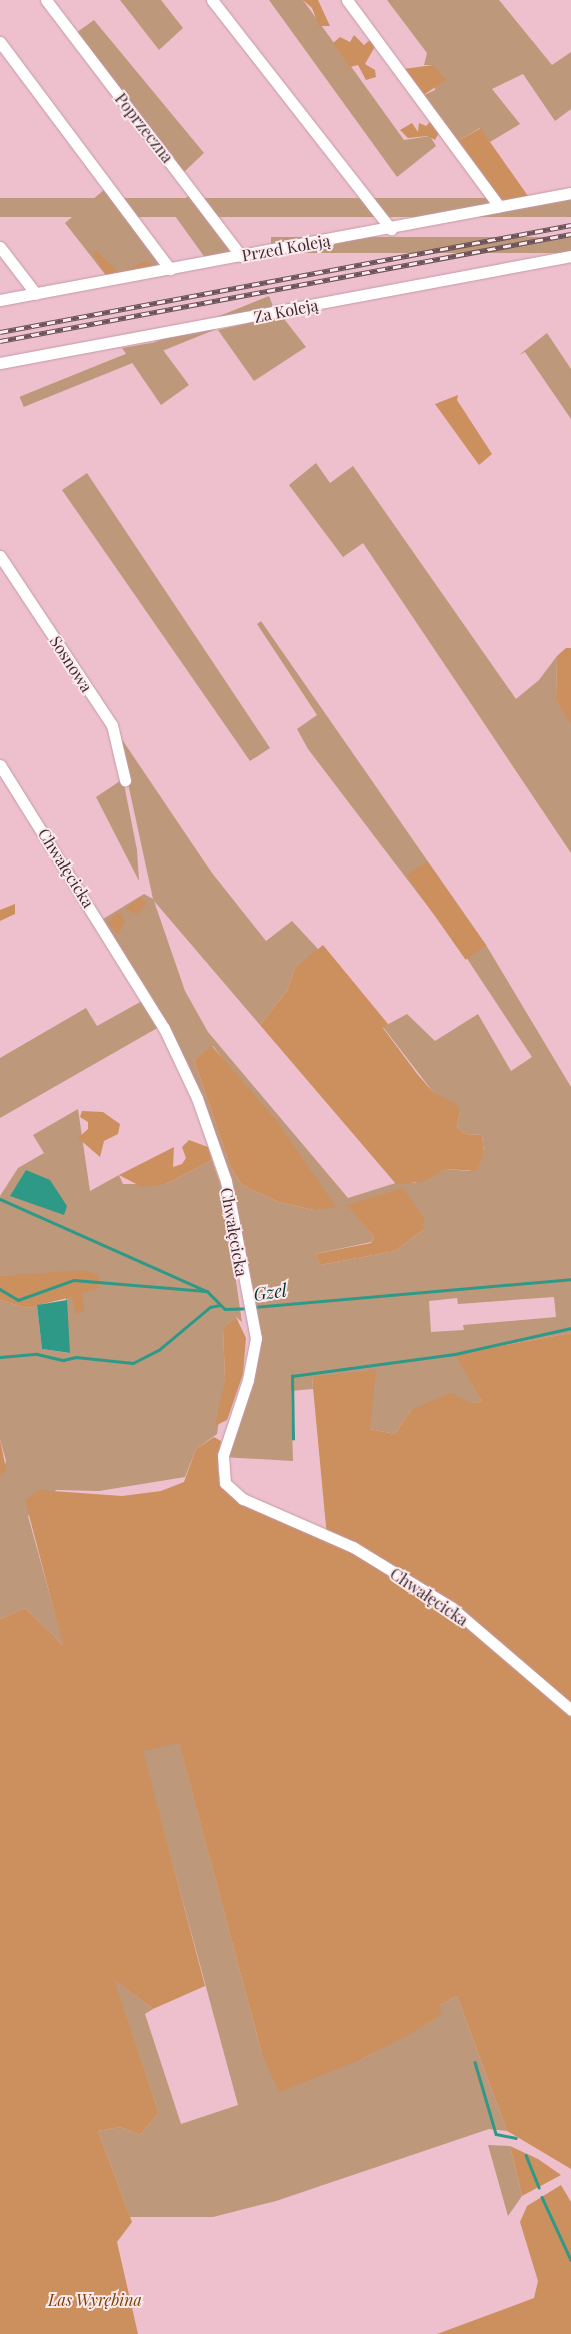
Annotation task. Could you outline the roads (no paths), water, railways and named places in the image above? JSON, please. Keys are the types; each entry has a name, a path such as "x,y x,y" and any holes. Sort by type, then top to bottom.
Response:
{"street":[{"name":"Poprzeczna","path":"46,0 241,256"},
{"path":"212,0 391,229"},
{"path":"347,0 499,206"},
{"path":"0,42 170,269"},
{"name":"Przed Koleją","path":"0,300 391,229 571,193"},
{"path":"0,247 36,294"},
{"name":"Za Koleją","path":"0,363 571,256"},
{"name":"Sosnowa","path":"0,556 112,726 125,780"},
{"name":"Chwałęcicka","path":"0,766 121,957 187,1073 231,1200 250,1309 255,1354 221,1463 228,1488 353,1547 451,1607 571,1710"}],"waterway":[{"name":"Gzel","path":"0,1199 207,1291 225,1309 248,1308"},
{"name":"Gzel","path":"253,1307 571,1279"},
{"path":"0,1289 18,1300 74,1280 206,1291"},
{"path":"0,1357 37,1354 63,1360 76,1357 133,1363 160,1349 210,1307 220,1305"},
{"path":"293,1439 292,1376 455,1354 571,1328"},
{"path":"475,2062 496,2134 516,2138"},
{"path":"526,2155 539,2188"},
{"path":"542,2197 571,2260"}],"railway":[{"path":"0,332 571,225"},
{"path":"0,341 571,234"}],"park label":[{"name":"Las Wyrębina","path":"95,2300"}]}
